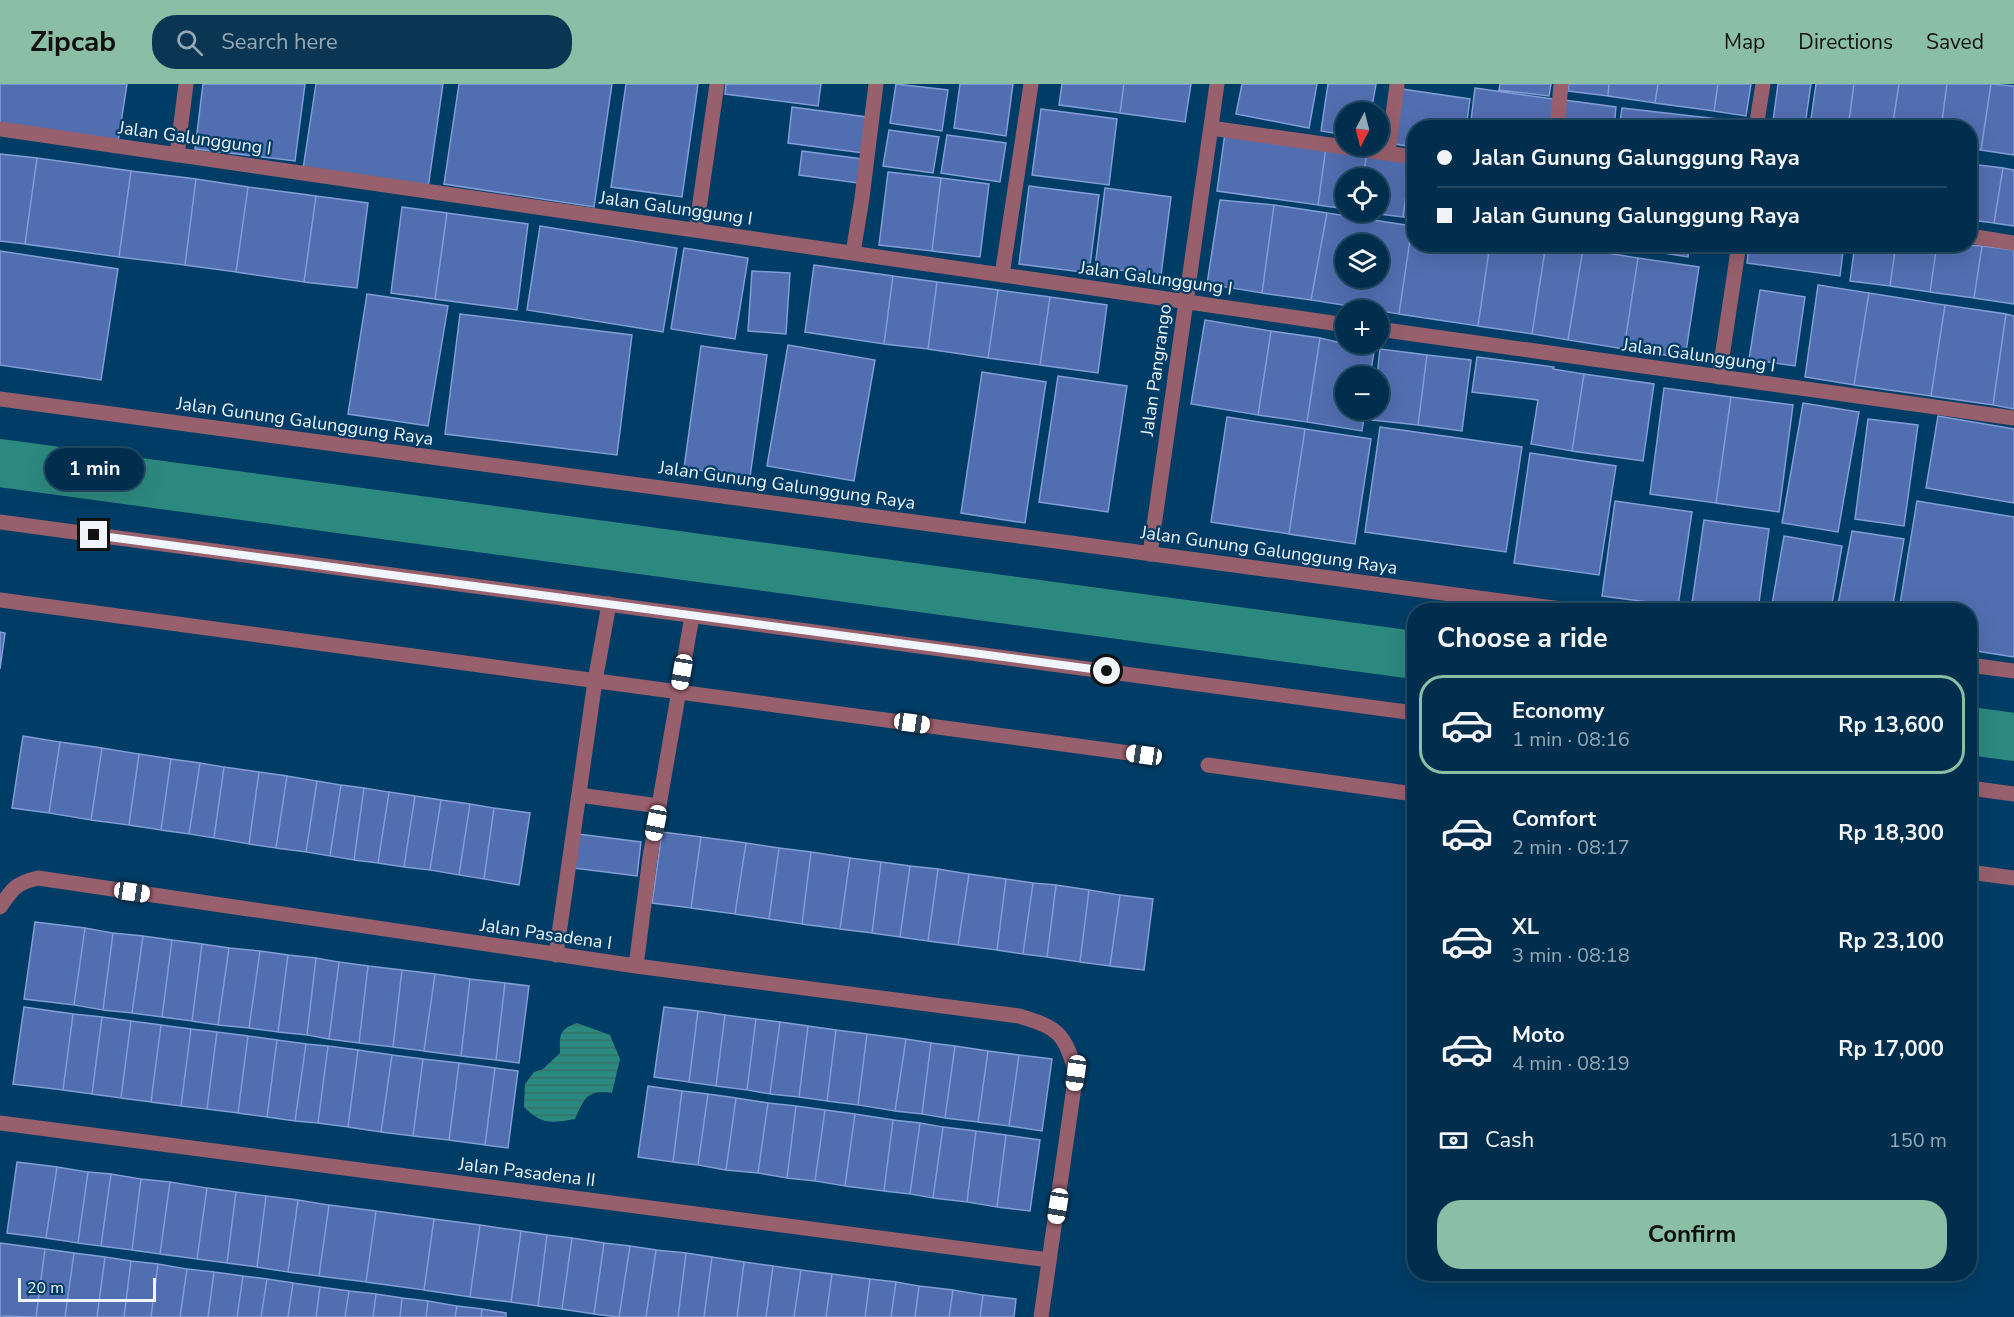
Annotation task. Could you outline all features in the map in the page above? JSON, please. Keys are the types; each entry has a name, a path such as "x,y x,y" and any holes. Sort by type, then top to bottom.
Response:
{"street":[{"path":"177,155 186,84"},
{"path":"696,230 717,84"},
{"path":"853,253 876,84"},
{"path":"1002,274 1031,84"},
{"name":"Jalan Pangrango","path":"1150,554 1217,84"},
{"path":"1389,145 1397,84"},
{"path":"1558,120 1561,84"},
{"path":"1757,120 1763,84"},
{"path":"1211,128 1335,146"},
{"name":"Jalan Galunggung I","path":"0,129 1335,322"},
{"path":"1389,153 1407,156"},
{"path":"1977,237 2014,243"},
{"path":"1719,377 1738,252"},
{"name":"Jalan Galunggung I","path":"1389,331 2014,418"},
{"name":"Jalan Gunung Galunggung Raya","path":"0,399 1517,603"},
{"path":"0,522 1407,711"},
{"path":"0,600 1144,755"},
{"path":"556,955 595,681 609,604"},
{"path":"636,966 650,857 692,616"},
{"path":"1977,666 2014,671"},
{"path":"1208,765 1407,793"},
{"path":"1977,789 2014,794"},
{"path":"579,795 659,806"},
{"path":"1977,873 2014,878"},
{"name":"Jalan Pasadena I","path":"0,907 21,882 38,878 556,955 1019,1016 1046,1024 1069,1048 1076,1073 1049,1260"},
{"name":"Jalan Pasadena II","path":"0,1123 1049,1260"},
{"path":"1041,1317 1049,1260"}],"shaded area":[{"path":"577,1023 610,1035 620,1059 612,1093 592,1094 581,1105 575,1119 553,1122 542,1120 524,1107 525,1084 534,1072 543,1069 560,1053 561,1034 566,1028"}],"building":[{"path":"0,84 127,84 118,142 0,123"},
{"path":"203,84 305,84 295,161 195,149"},
{"path":"316,84 443,84 428,188 303,169"},
{"path":"459,84 612,84 594,207 444,184"},
{"path":"626,84 698,84 682,197 611,187"},
{"path":"726,84 821,84 818,106 725,94"},
{"path":"896,84 948,90 942,131 890,123"},
{"path":"960,84 1013,84 1006,136 954,128"},
{"path":"1062,84 1124,84 1120,113 1059,105"},
{"path":"1124,84 1191,84 1185,122 1120,113"},
{"path":"1242,84 1317,84 1309,128 1236,114"},
{"path":"1328,84 1376,84 1373,102 1335,102 1335,133 1321,131"},
{"path":"1500,84 1551,84 1549,96 1499,90"},
{"path":"1569,84 1609,84 1608,96 1568,91"},
{"path":"1609,84 1658,84 1655,103 1608,96"},
{"path":"1658,84 1718,84 1714,111 1655,103"},
{"path":"1718,84 1751,84 1746,116 1714,111"},
{"path":"1778,84 1811,84 1806,120 1773,120"},
{"path":"1816,84 1854,84 1849,120 1811,120"},
{"path":"1854,84 1899,84 1893,120 1849,120"},
{"path":"1899,84 1947,84 1942,120 1893,120"},
{"path":"1947,84 1991,84 1981,150 1977,149 1977,120 1942,120"},
{"path":"1991,84 2014,86 2014,155 1981,150"},
{"path":"1475,88 1560,100 1557,120 1471,120"},
{"path":"1402,89 1470,99 1467,120 1407,120 1407,146 1395,144"},
{"path":"1564,100 1616,107 1615,120 1562,120"},
{"path":"792,107 867,117 863,153 788,143"},
{"path":"1622,108 1718,119 1718,120 1620,120"},
{"path":"1041,109 1117,119 1109,185 1032,175"},
{"path":"889,130 939,137 933,173 883,166"},
{"path":"1225,133 1326,147 1318,205 1217,191"},
{"path":"947,135 1006,143 1000,182 941,173"},
{"path":"1326,147 1335,148 1335,156 1366,156 1365,168 1335,168 1335,207 1318,205"},
{"path":"802,151 862,159 858,183 799,175"},
{"path":"0,154 37,158 25,244 0,241"},
{"path":"1366,156 1389,156 1407,158 1407,188 1403,217 1389,215 1389,168 1365,168"},
{"path":"37,158 131,171 119,257 25,244"},
{"path":"1977,165 2003,168 1994,223 1977,221"},
{"path":"2003,168 2014,170 2014,226 1994,223"},
{"path":"131,171 196,179 185,265 119,257"},
{"path":"888,172 941,178 932,251 879,245"},
{"path":"941,178 989,184 980,257 932,251"},
{"path":"196,179 248,187 236,272 185,265"},
{"path":"1029,186 1099,195 1089,273 1019,264"},
{"path":"248,187 316,196 304,282 236,272"},
{"path":"1105,188 1171,197 1161,275 1095,267"},
{"path":"1407,188 1407,218 1403,217"},
{"path":"316,196 368,203 357,288 304,282"},
{"path":"1220,200 1274,205 1262,293 1207,284"},
{"path":"1274,205 1327,213 1311,300 1262,293"},
{"path":"402,207 447,213 435,299 391,293"},
{"path":"447,213 528,224 517,310 435,299"},
{"path":"1327,213 1335,214 1335,222 1386,222 1407,225 1408,252 1399,314 1389,312 1389,300 1335,300 1335,304 1311,300"},
{"path":"540,226 677,248 663,332 527,310"},
{"path":"1977,246 1982,246 1974,298 1930,292 1936,252 1977,252"},
{"path":"1982,246 2014,250 2014,304 1974,298"},
{"path":"684,248 748,258 735,339 671,329"},
{"path":"0,251 118,269 101,380 0,365"},
{"path":"1408,252 1489,252 1478,326 1399,314"},
{"path":"1489,252 1545,252 1532,334 1478,326"},
{"path":"1545,252 1583,252 1568,340 1532,334"},
{"path":"1583,252 1601,252 1638,258 1624,349 1568,340"},
{"path":"1658,252 1688,252 1688,257"},
{"path":"1748,252 1843,252 1840,276 1747,263"},
{"path":"1854,252 1895,252 1890,286 1850,281"},
{"path":"1895,252 1936,252 1930,292 1890,286"},
{"path":"1638,258 1699,267 1685,358 1624,349"},
{"path":"814,265 893,276 884,344 805,332"},
{"path":"752,271 790,273 786,334 748,331"},
{"path":"893,276 937,282 928,349 884,344"},
{"path":"937,282 998,290 988,358 928,349"},
{"path":"1818,285 1869,293 1854,385 1805,377"},
{"path":"998,290 1050,297 1040,365 988,358"},
{"path":"1760,290 1805,297 1795,366 1749,359"},
{"path":"1869,293 1945,305 1931,396 1854,385"},
{"path":"367,294 448,306 428,426 348,414"},
{"path":"1050,297 1107,305 1098,373 1040,365"},
{"path":"1945,305 2006,314 1993,405 1931,396"},
{"path":"460,314 632,335 617,455 445,434"},
{"path":"2006,314 2014,316 2014,409 1993,405"},
{"path":"1205,320 1271,331 1258,415 1191,404"},
{"path":"1271,331 1320,338 1307,422 1258,415"},
{"path":"1320,338 1335,341 1335,354 1374,354 1372,366 1335,366 1335,420 1364,420 1362,431 1307,422"},
{"path":"788,345 875,360 854,481 767,466"},
{"path":"701,346 767,355 750,477 684,468"},
{"path":"1389,350 1427,355 1418,425 1372,420 1389,420 1389,366 1378,366 1379,354 1389,354"},
{"path":"1427,355 1471,360 1462,431 1418,425"},
{"path":"1477,357 1554,367 1553,369 1584,374 1572,451 1531,444 1538,400 1472,392"},
{"path":"982,372 1046,382 1025,523 961,513"},
{"path":"1584,374 1654,384 1643,461 1572,451"},
{"path":"1058,376 1127,386 1108,512 1039,502"},
{"path":"1664,388 1731,397 1716,503 1650,494"},
{"path":"1731,397 1793,405 1779,512 1716,503"},
{"path":"1803,403 1859,412 1838,532 1782,523"},
{"path":"1938,416 2014,429 2014,503 1926,488"},
{"path":"1227,417 1305,429 1289,534 1211,522"},
{"path":"1868,419 1918,425 1904,526 1855,519"},
{"path":"1380,427 1522,447 1506,552 1365,532"},
{"path":"1305,429 1371,439 1355,544 1289,534"},
{"path":"1530,453 1616,466 1599,575 1514,563"},
{"path":"1615,501 1692,512 1678,603 1655,603 1602,596"},
{"path":"1917,501 2014,517 2014,657 1977,651 1977,603 1900,603"},
{"path":"1704,520 1769,529 1759,603 1692,603"},
{"path":"1852,531 1904,539 1893,603 1838,603"},
{"path":"1784,536 1842,546 1832,603 1772,603"},
{"path":"0,632 5,633 0,669"},
{"path":"23,736 60,742 49,813 12,808"},
{"path":"60,742 102,748 91,820 49,813"},
{"path":"102,748 139,754 129,825 91,820"},
{"path":"139,754 171,759 161,830 129,825"},
{"path":"171,759 200,763 189,834 161,830"},
{"path":"200,763 224,767 214,838 189,834"},
{"path":"224,767 259,772 249,844 214,838"},
{"path":"259,772 287,776 276,848 249,844"},
{"path":"287,776 317,781 306,852 276,848"},
{"path":"317,781 341,785 330,856 306,852"},
{"path":"341,785 364,788 354,860 330,856"},
{"path":"364,788 389,792 378,863 354,860"},
{"path":"389,792 415,796 404,867 378,863"},
{"path":"415,796 441,800 430,870 404,867"},
{"path":"441,800 470,804 459,875 430,870"},
{"path":"470,804 494,808 484,879 459,875"},
{"path":"494,808 530,813 519,885 484,879"},
{"path":"662,832 701,837 691,908 652,903"},
{"path":"578,834 641,842 637,876 574,868"},
{"path":"701,837 746,843 735,914 691,908"},
{"path":"746,843 779,848 769,919 735,914"},
{"path":"779,848 811,852 802,924 769,919"},
{"path":"811,852 850,858 840,929 802,924"},
{"path":"850,858 881,862 872,933 840,929"},
{"path":"881,862 910,866 900,937 872,933"},
{"path":"910,866 938,869 928,941 900,937"},
{"path":"938,869 969,874 958,945 928,941"},
{"path":"969,874 1006,879 997,950 958,945"},
{"path":"1006,879 1033,883 1023,954 997,950"},
{"path":"1033,883 1056,885 1047,957 1023,954"},
{"path":"1056,885 1089,890 1080,962 1047,957"},
{"path":"1089,890 1120,895 1110,966 1080,962"},
{"path":"1120,895 1153,899 1144,970 1110,966"},
{"path":"35,922 85,928 74,1005 24,999"},
{"path":"85,928 113,933 103,1010 74,1005"},
{"path":"113,933 143,936 132,1013 103,1010"},
{"path":"143,936 172,940 162,1017 132,1013"},
{"path":"172,940 202,944 192,1021 162,1017"},
{"path":"202,944 229,948 218,1025 192,1021"},
{"path":"229,948 260,951 249,1028 218,1025"},
{"path":"260,951 288,955 278,1032 249,1028"},
{"path":"288,955 316,958 307,1035 278,1032"},
{"path":"316,958 339,962 329,1039 307,1035"},
{"path":"339,962 368,966 359,1043 329,1039"},
{"path":"368,966 402,970 393,1047 359,1043"},
{"path":"402,970 435,974 424,1051 393,1047"},
{"path":"435,974 470,979 461,1056 424,1051"},
{"path":"470,979 505,983 496,1060 461,1056"},
{"path":"505,983 529,986 519,1063 496,1060"},
{"path":"24,1007 73,1014 63,1090 13,1084"},
{"path":"664,1007 698,1011 689,1082 654,1077"},
{"path":"698,1011 725,1015 716,1086 689,1082"},
{"path":"73,1014 102,1017 92,1094 63,1090"},
{"path":"725,1015 756,1019 747,1090 716,1086"},
{"path":"102,1017 131,1021 121,1098 92,1094"},
{"path":"756,1019 780,1022 770,1094 747,1090"},
{"path":"131,1021 161,1025 151,1102 121,1098"},
{"path":"780,1022 808,1026 799,1097 770,1094"},
{"path":"161,1025 191,1029 181,1106 151,1102"},
{"path":"808,1026 836,1030 827,1101 799,1097"},
{"path":"191,1029 217,1032 207,1109 181,1106"},
{"path":"836,1030 867,1034 858,1105 827,1101"},
{"path":"217,1032 248,1036 238,1113 207,1109"},
{"path":"867,1034 906,1039 895,1111 858,1105"},
{"path":"248,1036 277,1040 267,1117 238,1113"},
{"path":"906,1039 931,1043 922,1114 895,1111"},
{"path":"277,1040 306,1044 295,1121 267,1117"},
{"path":"931,1043 955,1046 945,1118 922,1114"},
{"path":"306,1044 328,1046 318,1123 295,1121"},
{"path":"328,1046 358,1050 348,1127 318,1123"},
{"path":"955,1046 988,1051 978,1122 945,1118"},
{"path":"358,1050 392,1055 381,1132 348,1127"},
{"path":"988,1051 1019,1055 1009,1126 978,1122"},
{"path":"392,1055 423,1059 413,1136 381,1132"},
{"path":"1019,1055 1052,1059 1042,1131 1009,1126"},
{"path":"423,1059 459,1063 449,1140 413,1136"},
{"path":"459,1063 495,1068 485,1145 449,1140"},
{"path":"495,1068 518,1071 508,1148 485,1145"},
{"path":"648,1086 682,1091 673,1162 638,1157"},
{"path":"682,1091 708,1094 698,1165 673,1162"},
{"path":"708,1094 736,1098 726,1170 698,1165"},
{"path":"736,1098 768,1103 758,1173 726,1170"},
{"path":"768,1103 796,1106 787,1178 758,1173"},
{"path":"796,1106 825,1110 815,1181 787,1178"},
{"path":"825,1110 855,1114 845,1186 815,1181"},
{"path":"855,1114 893,1120 884,1191 845,1186"},
{"path":"893,1120 920,1123 910,1194 884,1191"},
{"path":"920,1123 943,1127 933,1198 910,1194"},
{"path":"943,1127 976,1131 967,1202 933,1198"},
{"path":"976,1131 1006,1135 997,1207 967,1202"},
{"path":"1006,1135 1040,1140 1030,1211 997,1207"},
{"path":"17,1162 57,1167 46,1238 7,1233"},
{"path":"57,1167 88,1172 78,1243 46,1238"},
{"path":"88,1172 111,1174 101,1246 78,1243"},
{"path":"111,1174 141,1179 132,1250 101,1246"},
{"path":"141,1179 170,1182 160,1254 132,1250"},
{"path":"170,1182 207,1188 197,1259 160,1254"},
{"path":"207,1188 236,1192 227,1263 197,1259"},
{"path":"236,1192 266,1196 257,1267 227,1263"},
{"path":"266,1196 298,1200 288,1272 257,1267"},
{"path":"298,1200 329,1205 319,1276 288,1272"},
{"path":"329,1205 376,1211 366,1282 319,1276"},
{"path":"376,1211 434,1219 424,1290 366,1282"},
{"path":"434,1219 480,1225 470,1297 424,1290"},
{"path":"480,1225 521,1231 511,1302 470,1297"},
{"path":"521,1231 547,1235 538,1306 511,1302"},
{"path":"547,1235 572,1238 562,1309 538,1306"},
{"path":"572,1238 604,1243 594,1314 562,1309"},
{"path":"0,1243 45,1249 36,1317 0,1316"},
{"path":"604,1243 630,1246 619,1317 594,1314"},
{"path":"630,1246 656,1250 646,1317 619,1317"},
{"path":"45,1249 74,1253 65,1317 36,1317"},
{"path":"656,1250 686,1253 678,1317 646,1317"},
{"path":"74,1253 105,1257 97,1317 65,1317"},
{"path":"686,1253 712,1257 704,1317 678,1317"},
{"path":"105,1257 131,1261 124,1317 97,1317"},
{"path":"712,1257 744,1262 737,1317 704,1317"},
{"path":"131,1261 158,1264 151,1317 124,1317"},
{"path":"744,1262 773,1266 766,1317 737,1317"},
{"path":"158,1264 187,1269 180,1317 151,1317"},
{"path":"773,1266 801,1270 794,1317 766,1317"},
{"path":"187,1269 214,1272 208,1317 180,1317"},
{"path":"801,1270 832,1274 826,1317 794,1317"},
{"path":"214,1272 243,1276 237,1317 208,1317"},
{"path":"832,1274 870,1279 865,1317 826,1317"},
{"path":"243,1276 267,1279 261,1317 237,1317"},
{"path":"267,1279 293,1283 288,1317 261,1317"},
{"path":"870,1279 896,1282 891,1317 865,1317"},
{"path":"896,1282 919,1286 915,1317 891,1317"},
{"path":"293,1283 320,1287 316,1317 288,1317"},
{"path":"919,1286 953,1290 949,1317 915,1317"},
{"path":"320,1287 349,1291 345,1317 316,1317"},
{"path":"953,1290 983,1295 980,1317 949,1317"},
{"path":"349,1291 376,1294 373,1317 345,1317"},
{"path":"376,1294 402,1298 400,1317 373,1317"},
{"path":"983,1295 1016,1299 1014,1317 980,1317"},
{"path":"402,1298 428,1301 426,1317 400,1317"},
{"path":"428,1301 457,1306 455,1317 426,1317"},
{"path":"457,1306 482,1309 481,1317 455,1317"},
{"path":"482,1309 506,1313 506,1317 481,1317"}],"waterway":[{"path":"0,463 1407,654"},
{"path":"1977,732 2014,737"}],"route":[{"path":"94,535 1107,671"}]}
